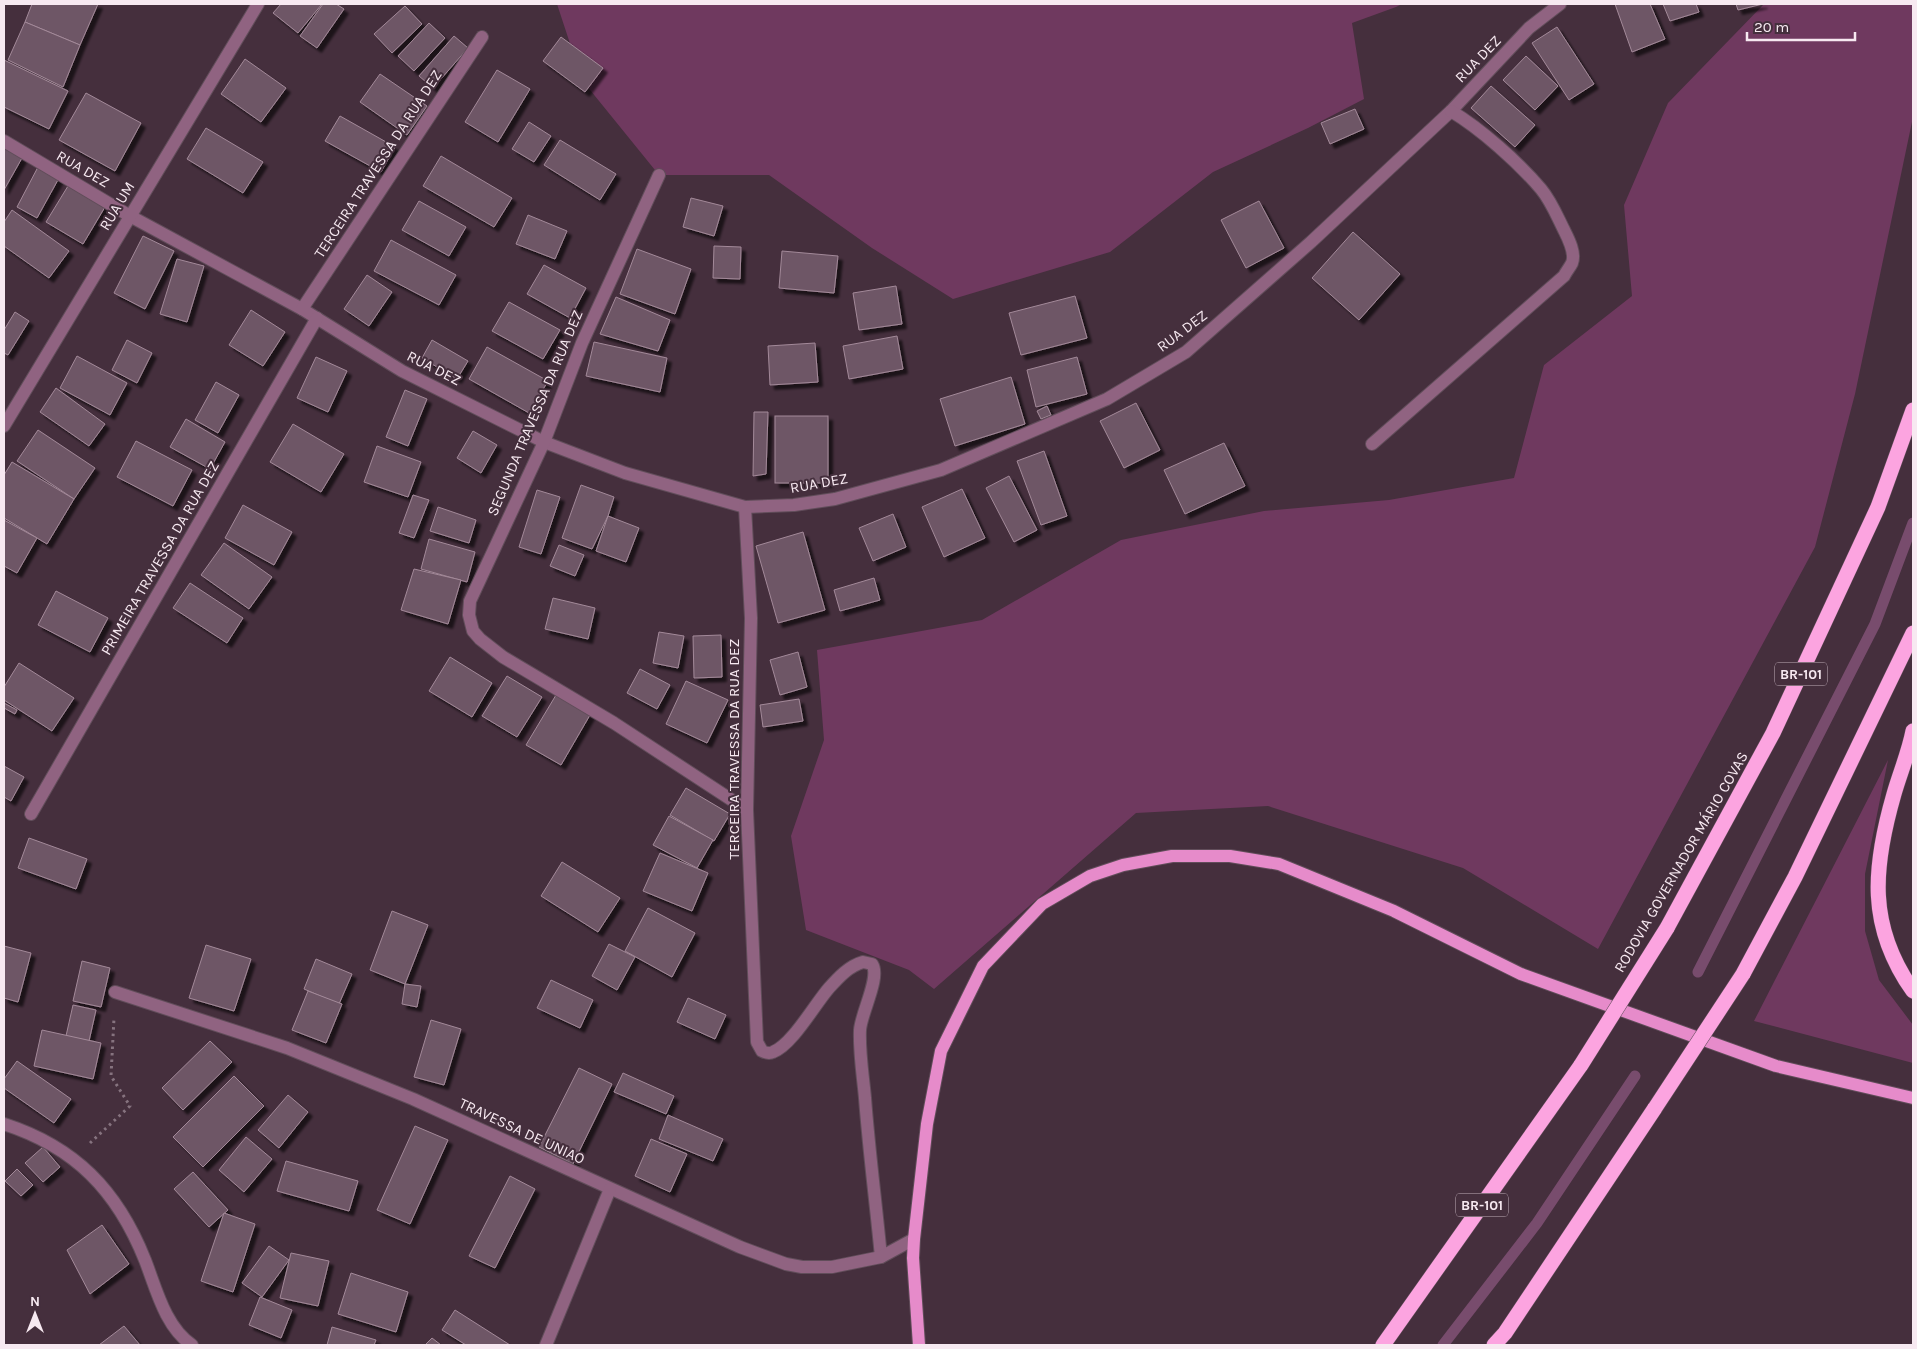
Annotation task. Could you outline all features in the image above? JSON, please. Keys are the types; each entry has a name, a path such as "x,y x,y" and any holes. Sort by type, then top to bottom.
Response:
{"highway":[{"name":"RODOVIA GOVERNADOR MÁRIO COVAS","path":"1383,1345 1581,1065 1667,928 1773,733 1878,507 1913,410"},
{"path":"1494,1345 1505,1333 1743,974 1795,877 1913,633"},
{"path":"1913,731 1885,830 1879,862 1879,909 1885,940 1901,974 1913,992"}],"main road":[{"path":"919,1345 913,1258 914,1239 926,1124 941,1051 983,966 1042,904 1090,876 1123,865 1172,856 1230,856 1279,864 1394,912 1521,974 1776,1066 1913,1098"}],"street":[{"name":"RUA UM","path":"4,426 258,4"},
{"name":"RUA DEZ","path":"4,142 130,216 302,309 402,371 544,442 625,473 745,507 794,505 835,499 941,470 1107,399 1186,352 1311,242 1451,111 1529,28 1560,4"},
{"name":"TERCEIRA TRAVESSA DA RUA DEZ","path":"302,309 482,37"},
{"path":"1372,444 1564,276 1572,263 1572,248 1567,236 1551,203 1541,189 1517,164 1470,122 1451,111"},
{"name":"SEGUNDA TRAVESSA DA RUA DEZ","path":"658,175 582,343 544,442 470,600 469,615 473,631 502,657 614,722 747,810"},
{"name":"PRIMEIRA TRAVESSA DA RUA DEZ","path":"32,814 317,318"},
{"name":"TERCEIRA TRAVESSA DA RUA DEZ","path":"745,507 751,618 747,810 757,1042 762,1051 775,1052 787,1042 828,989 845,971 863,962 872,964 875,968 874,981 865,1005 860,1029 868,1136 881,1257"},
{"name":"TRAVESSA DE UNIAO","path":"115,992 287,1048 413,1099 740,1248 786,1264 802,1267 832,1267 881,1257 914,1239"},
{"path":"4,1124 38,1139 73,1158 107,1192 127,1222 144,1258 162,1308 184,1340 192,1345"},
{"path":"546,1345 610,1189"}],"path":[{"path":"73,1158 130,1106 111,1076 115,992"}],"shaded area":[{"path":"557,4 1402,4 1352,23 1364,99 1308,128 1213,172 1110,252 953,299 872,248 769,175 659,175 582,80"},
{"path":"1764,4 1913,4 1913,117 1855,394 1815,547 1598,949 1463,868 1268,806 1136,813 934,989 909,970 806,930 791,836 824,740 817,650 982,620 1121,540 1264,511 1389,500 1514,478 1544,365 1632,296 1624,205 1668,103"},
{"path":"1888,760 1865,874 1865,931 1879,980 1913,1025 1913,1063 1754,1021"}],"building":[{"path":"32,4 98,4 80,45 25,22"},
{"path":"281,4 322,4 298,33 273,13"},
{"path":"323,4 336,4 344,9 317,48 300,36"},
{"path":"1615,4 1650,4 1665,39 1632,52"},
{"path":"1663,4 1696,4 1699,12 1670,21"},
{"path":"1736,4 1763,4 1738,10"},
{"path":"405,6 422,24 392,53 374,34"},
{"path":"25,22 80,45 63,87 8,60"},
{"path":"429,23 445,38 414,71 398,56"},
{"path":"1557,27 1594,84 1569,100 1532,43"},
{"path":"454,36 468,48 433,88 419,76"},
{"path":"561,37 603,68 585,92 543,61"},
{"path":"1526,56 1558,86 1535,110 1503,80"},
{"path":"245,59 286,88 261,122 221,94"},
{"path":"4,60 68,91 49,129 4,107"},
{"path":"497,70 530,89 498,142 465,122"},
{"path":"380,74 427,106 407,135 360,102"},
{"path":"1491,86 1535,125 1515,147 1471,108"},
{"path":"86,93 141,123 115,171 59,140"},
{"path":"1355,109 1364,129 1330,144 1321,123"},
{"path":"340,116 395,147 381,172 325,141"},
{"path":"529,122 551,136 534,162 512,149"},
{"path":"206,128 263,162 243,193 187,159"},
{"path":"560,140 616,174 600,200 544,165"},
{"path":"4,147 22,158 4,190"},
{"path":"441,156 512,198 494,227 423,186"},
{"path":"38,167 59,178 37,218 17,207"},
{"path":"68,186 105,207 83,244 46,222"},
{"path":"691,198 723,206 714,236 683,227"},
{"path":"419,201 466,227 449,256 402,230"},
{"path":"1259,201 1284,248 1246,268 1221,220"},
{"path":"12,210 69,251 49,278 4,246 4,222"},
{"path":"528,215 567,231 555,259 516,244"},
{"path":"1353,232 1400,274 1359,320 1312,278"},
{"path":"143,236 174,251 145,309 114,293"},
{"path":"391,240 456,275 439,305 374,271"},
{"path":"714,246 741,247 740,279 713,278"},
{"path":"637,249 691,269 675,314 620,294"},
{"path":"782,251 838,256 834,293 779,288"},
{"path":"177,259 204,266 187,322 160,314"},
{"path":"544,265 586,288 570,318 527,294"},
{"path":"367,275 392,292 369,326 344,309"},
{"path":"896,286 902,324 859,330 853,293"},
{"path":"1075,296 1087,338 1021,355 1009,313"},
{"path":"616,297 670,320 658,351 600,334"},
{"path":"509,302 560,330 543,359 492,331"},
{"path":"251,310 285,332 263,366 229,345"},
{"path":"15,312 29,321 8,355 4,353 4,330"},
{"path":"897,336 903,369 849,379 843,346"},
{"path":"127,340 152,353 137,383 112,370"},
{"path":"432,340 468,361 457,379 422,358"},
{"path":"594,342 667,358 660,392 586,376"},
{"path":"815,343 818,382 770,385 768,346"},
{"path":"487,347 548,381 529,413 469,379"},
{"path":"77,356 127,383 110,415 60,388"},
{"path":"316,357 347,371 328,412 297,398"},
{"path":"1077,357 1087,394 1036,407 1027,370"},
{"path":"1011,377 1025,424 955,446 940,399"},
{"path":"216,382 239,395 218,433 195,420"},
{"path":"56,388 105,424 89,446 40,412"},
{"path":"405,390 427,399 408,446 386,437"},
{"path":"1136,403 1160,450 1124,468 1100,421"},
{"path":"1047,406 1051,415 1041,419 1037,411"},
{"path":"754,412 768,412 766,474 753,476"},
{"path":"775,416 828,416 828,483 775,483"},
{"path":"186,419 225,442 210,469 170,447"},
{"path":"293,424 344,454 321,492 270,462"},
{"path":"38,430 95,468 74,499 17,461"},
{"path":"473,431 497,445 481,473 457,458"},
{"path":"136,441 192,470 173,506 117,477"},
{"path":"1224,443 1245,486 1185,514 1164,470"},
{"path":"377,446 421,462 408,497 364,482"},
{"path":"1044,451 1067,516 1041,525 1017,461"},
{"path":"12,462 74,499 47,544 4,518 4,475"},
{"path":"1009,476 1037,530 1014,542 986,488"},
{"path":"581,485 614,497 608,516 592,549 562,538"},
{"path":"962,489 985,538 944,557 922,507"},
{"path":"537,490 560,497 541,554 519,547"},
{"path":"413,495 429,500 414,538 399,533"},
{"path":"243,505 292,532 274,565 225,538"},
{"path":"438,507 476,520 469,543 430,531"},
{"path":"893,514 906,547 873,561 859,528"},
{"path":"608,516 639,528 626,562 596,551"},
{"path":"4,520 37,538 17,573 4,566"},
{"path":"803,532 825,610 778,623 756,546"},
{"path":"429,539 475,552 467,582 421,569"},
{"path":"224,543 272,577 249,609 201,575"},
{"path":"559,545 584,555 575,576 550,566"},
{"path":"414,569 461,580 448,624 401,610"},
{"path":"874,578 880,600 840,611 834,590"},
{"path":"190,583 243,618 227,643 173,608"},
{"path":"56,591 108,618 90,652 38,625"},
{"path":"553,598 595,608 588,639 545,629"},
{"path":"659,632 684,636 678,668 653,663"},
{"path":"721,635 722,677 694,678 693,636"},
{"path":"798,652 807,687 780,695 770,660"},
{"path":"450,657 492,683 472,717 429,691"},
{"path":"19,663 74,698 52,731 4,700 4,687"},
{"path":"640,669 670,685 657,709 627,693"},
{"path":"507,676 542,697 517,737 482,716"},
{"path":"686,681 728,700 707,743 666,724"},
{"path":"556,695 590,715 561,765 526,745"},
{"path":"799,699 803,721 763,727 760,705"},
{"path":"4,703 17,710 15,714 4,708"},
{"path":"4,766 24,777 11,801 4,797"},
{"path":"686,788 730,814 714,841 670,815"},
{"path":"669,816 713,840 697,868 653,845"},
{"path":"29,838 87,859 76,889 18,868"},
{"path":"660,853 708,873 692,911 643,891"},
{"path":"562,862 620,898 598,932 541,896"},
{"path":"648,908 695,933 672,977 625,951"},
{"path":"392,911 428,925 405,984 370,970"},
{"path":"609,944 635,957 617,990 592,976"},
{"path":"206,945 251,959 234,1011 189,998"},
{"path":"4,946 31,953 18,1002 4,998"},
{"path":"316,959 352,974 339,1004 304,989"},
{"path":"82,961 110,968 101,1007 73,1001"},
{"path":"551,980 593,1000 580,1028 537,1008"},
{"path":"405,984 421,986 417,1007 402,1004"},
{"path":"308,991 342,1004 326,1043 292,1030"},
{"path":"688,998 726,1015 715,1039 677,1022"},
{"path":"73,1005 96,1010 89,1041 66,1036"},
{"path":"431,1020 461,1029 444,1085 414,1077"},
{"path":"42,1030 101,1043 93,1079 34,1066"},
{"path":"210,1041 232,1062 183,1110 162,1088"},
{"path":"17,1061 71,1099 54,1123 4,1088 4,1079"},
{"path":"579,1068 612,1084 573,1164 539,1147"},
{"path":"623,1073 674,1096 666,1114 614,1092"},
{"path":"234,1076 264,1106 203,1167 173,1137"},
{"path":"288,1095 308,1112 279,1148 258,1130"},
{"path":"668,1115 723,1139 713,1161 659,1139"},
{"path":"415,1126 448,1140 410,1224 377,1210"},
{"path":"246,1137 272,1159 244,1192 219,1170"},
{"path":"651,1139 687,1154 670,1192 635,1176"},
{"path":"43,1147 60,1167 43,1182 25,1163"},
{"path":"286,1161 358,1181 349,1211 277,1191"},
{"path":"17,1169 33,1185 21,1196 5,1181"},
{"path":"193,1172 228,1210 209,1227 174,1189"},
{"path":"510,1176 535,1189 495,1268 469,1256"},
{"path":"224,1213 255,1224 233,1292 201,1281"},
{"path":"102,1225 129,1264 90,1294 67,1250"},
{"path":"269,1246 289,1260 262,1297 242,1283"},
{"path":"291,1253 329,1261 318,1306 280,1298"},
{"path":"351,1273 408,1292 396,1332 338,1314"},
{"path":"260,1297 292,1310 281,1338 249,1325"},
{"path":"455,1310 510,1345 466,1345 442,1330"},
{"path":"124,1326 140,1345 99,1345"},
{"path":"332,1327 376,1340 374,1345 327,1345"},
{"path":"432,1338 441,1345 425,1345"}],"waterway":[{"path":"1698,972 1875,624 1913,523"},
{"path":"1443,1345 1537,1223 1635,1076"}]}
